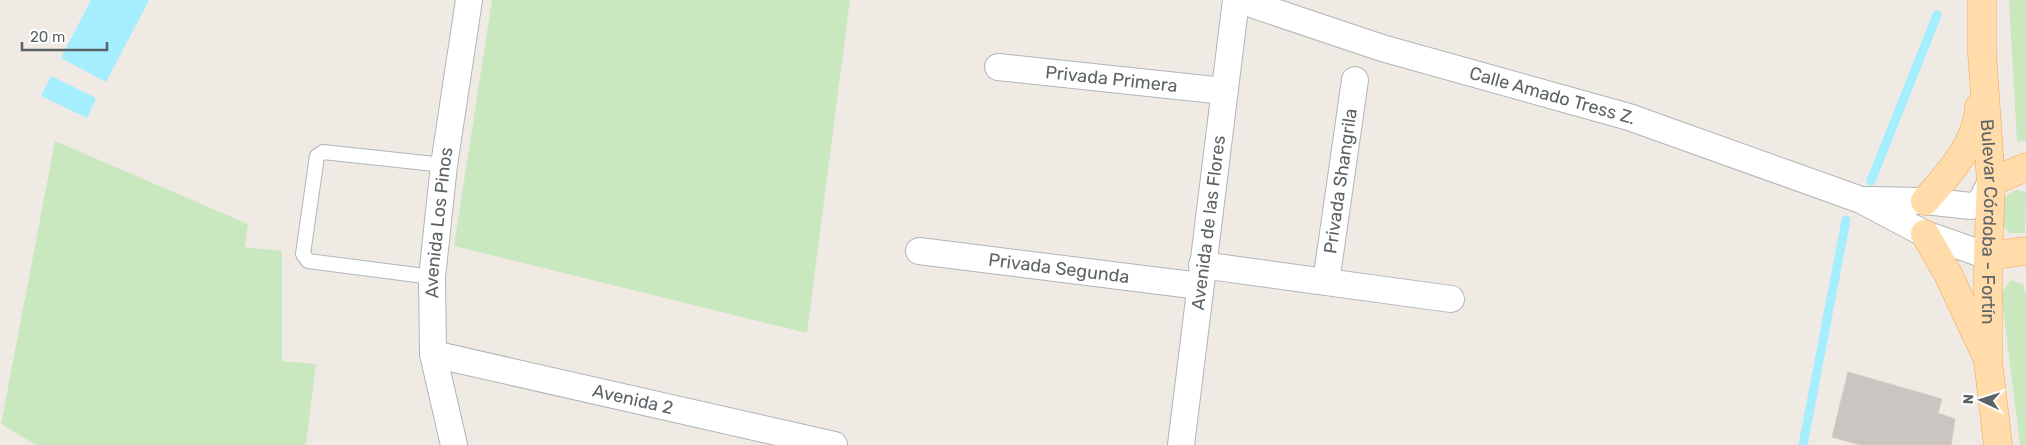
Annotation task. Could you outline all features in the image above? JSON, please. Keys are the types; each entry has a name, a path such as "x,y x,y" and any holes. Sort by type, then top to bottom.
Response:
{"main road":[{"name":"Bulevar Córdoba - Fortín","path":"1985,8 1982,53 1991,182 1988,256 1988,361 1998,445"},
{"path":"1925,202 1960,160 1978,118 1982,53"},
{"path":"1991,182 2026,167"},
{"path":"1925,234 1949,276 1988,361"},
{"path":"1988,256 2026,251"}],"street":[{"name":"Avenida Los Pinos","path":"454,445 433,354 432,277 444,165 469,0"},
{"name":"Avenida de las Flores","path":"1181,445 1224,91 1238,0"},
{"name":"Calle Amado Tress Z.","path":"1238,0 1382,48 1629,117 1861,200 1925,234 1988,256"},
{"name":"Privada Primera","path":"998,67 1224,91"},
{"name":"Privada Shangrila","path":"1326,282 1356,80"},
{"name":"Calle Amado Tress Z.","path":"1861,200 1971,206 1980,203 1991,182"},
{"name":"Privada Segunda","path":"919,251 1201,276"},
{"path":"1201,276 1326,282 1452,299"},
{"name":"Avenida 2","path":"433,354 834,445"}],"lane":[{"path":"432,277 308,261 303,254 317,156 323,152 444,165"}],"green space":[{"path":"492,0 850,0 807,333 454,246"},
{"path":"2009,0 2026,0 2026,141 2017,142"},
{"path":"55,141 248,224 245,247 282,251 282,361 316,364 306,445 36,445 1,424"},
{"path":"2016,190 2026,192 2025,233 2010,233 1999,222 2004,197"},
{"path":"2011,280 2023,284 2026,296 2026,445 2020,445 2001,293"}],"water":[{"path":"91,0 149,0 106,82 61,58"},
{"path":"51,76 96,98 87,118 41,96"}],"building":[{"path":"1848,372 1942,399 1938,413 1955,419 1951,445 1861,445 1832,437"}],"waterway":[{"path":"1871,181 1937,15"},
{"path":"1803,445 1846,220"}]}
